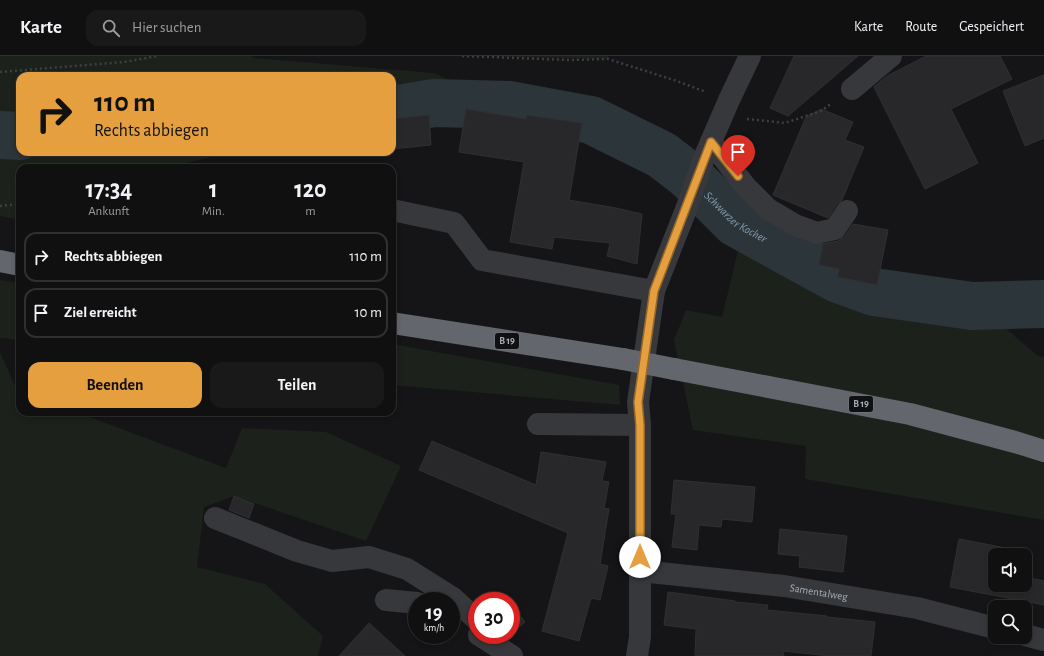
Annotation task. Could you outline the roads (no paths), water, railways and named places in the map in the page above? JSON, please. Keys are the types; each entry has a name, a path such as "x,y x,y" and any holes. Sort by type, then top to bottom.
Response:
{"highway":[{"path":"0,261 16,264"},
{"name":"B 19","path":"396,324 623,359 910,414 1044,451"}],"street":[{"path":"637,656 640,638 640,425 638,402 654,291 711,142 750,56"},
{"path":"852,89 891,56"},
{"path":"711,142 746,187 768,209 795,225 817,233 835,229 847,211"},
{"path":"396,211 454,223 482,260 654,291"},
{"path":"538,424 640,425"},
{"path":"215,518 297,551 332,561 370,557 407,569 453,598 468,612"},
{"name":"Samentalweg","path":"640,571 784,586 918,608 988,626"},
{"path":"386,600 408,602"},
{"path":"1032,637 1044,640"},
{"path":"494,644 513,656"},
{"path":"502,644 513,656"}],"waterway":[{"name":"Schwarzer Kocher","path":"396,109 434,103 510,105 591,120 662,155 689,176 736,223 838,279 874,292 972,306 1044,304"},
{"name":"Schwarzer Kocher","path":"0,135 16,136"}]}
